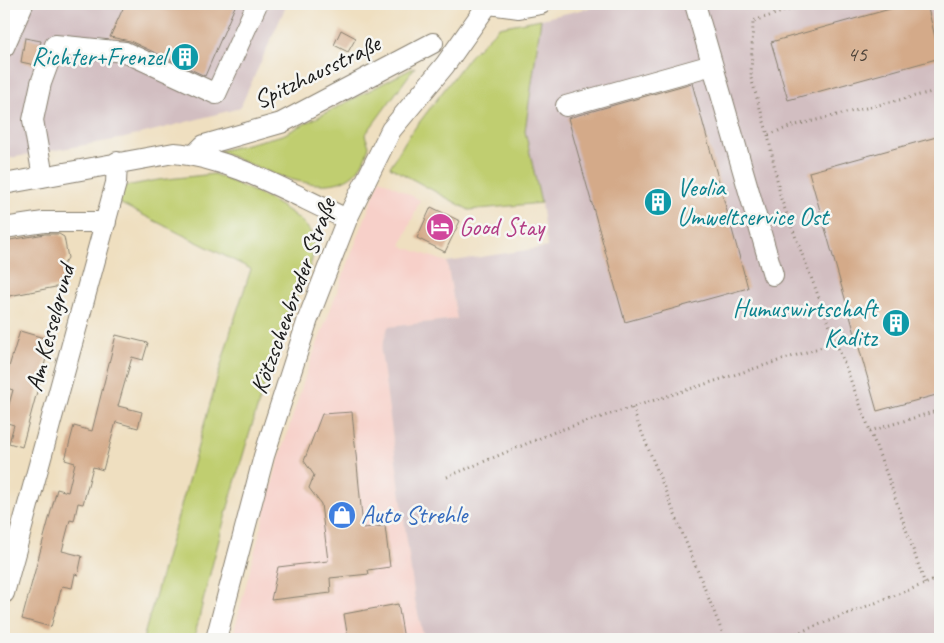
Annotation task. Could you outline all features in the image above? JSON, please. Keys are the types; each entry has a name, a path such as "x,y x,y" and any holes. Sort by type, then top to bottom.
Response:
{"street":[{"path":"4,47 23,4"},
{"path":"43,177 33,120 41,83 55,45 125,52 216,94 257,4"},
{"path":"489,4 519,8 541,4"},
{"name":"Kötzschenbroder Straße","path":"216,639 264,456 308,319 347,219 391,130 445,65 489,4"},
{"path":"695,4 773,275"},
{"name":"Spitzhausstraße","path":"195,154 204,146 281,123 433,43"},
{"path":"566,106 712,65"},
{"name":"Spitzhausstraße","path":"4,184 174,153 195,154 229,165 347,219"},
{"name":"Am Kesselgrund","path":"4,594 106,222 116,183 117,162"},
{"path":"4,228 44,222 106,222"}],"path":[{"path":"808,4 753,21 752,78 768,136 782,199 835,343 870,431 925,584"},
{"path":"768,136 792,126 940,90"},
{"path":"447,476 557,431 835,343"},
{"path":"632,408 725,639"},
{"path":"870,431 940,410"},
{"path":"782,639 940,578"}],"shaded area":[{"path":"4,4 287,4 240,108 125,138 4,159"},
{"path":"607,4 940,4 940,639 424,639 415,600 381,351 388,327 457,319 447,262 547,247 541,203 525,131 541,19"},
{"path":"380,179 420,200 401,246 447,262 457,319 388,327 381,351 415,600 424,639 232,639 278,462 307,371"}],"green space":[{"path":"541,19 525,131 541,203 469,210 390,167 408,137 470,56 499,27"},
{"path":"415,67 365,135 369,146 366,155 362,164 350,177 333,183 314,184 273,173 219,151 283,135"},
{"path":"214,174 270,200 298,218 308,228 313,238 314,248 308,272 282,330 258,407 224,522 194,639 143,639 231,330 251,269 119,203 120,187 158,180"}],"building":[{"name":"Richter+Frenzel","path":"125,4 236,4 205,76 130,41 110,37"},
{"path":"908,4 927,4 940,58 788,100 771,42"},
{"path":"341,30 356,38 348,52 334,45"},
{"path":"25,38 41,41 35,65 21,62"},
{"name":"Veolia Umweltservice Ost","path":"692,83 748,288 625,322 568,118"},
{"path":"940,136 940,394 877,411 809,172"},
{"name":"Good Stay","path":"431,207 460,221 445,252 417,238"},
{"path":"45,234 59,234 64,237 68,258 63,265 66,285 4,297 4,241"},
{"path":"20,331 51,340 22,447 9,443 14,425 4,422 13,390 4,387 4,383"},
{"path":"116,335 148,343 143,360 132,357 118,406 142,412 138,428 116,422 103,470 93,467 83,504 78,503 74,521 70,520 62,551 82,556 78,575 75,574 72,588 62,586 51,627 22,619 57,489 68,492 75,463 65,460 74,426 92,431"},
{"name":"Auto Strehle","path":"352,412 363,528 385,526 390,567 368,570 369,574 330,578 331,593 271,600 278,567 328,561 321,504 309,488 314,475 304,461 322,414"},
{"path":"398,604 404,639 348,639 344,614"}],"place":[{"name":"Richter+Frenzel","path":"185,57"},
{"name":"Veolia Umweltservice Ost","path":"658,202"},
{"name":"Good Stay","path":"440,227"},
{"name":"Humuswirtschaft Kaditz","path":"896,323"},
{"name":"Auto Strehle","path":"342,515"}]}
